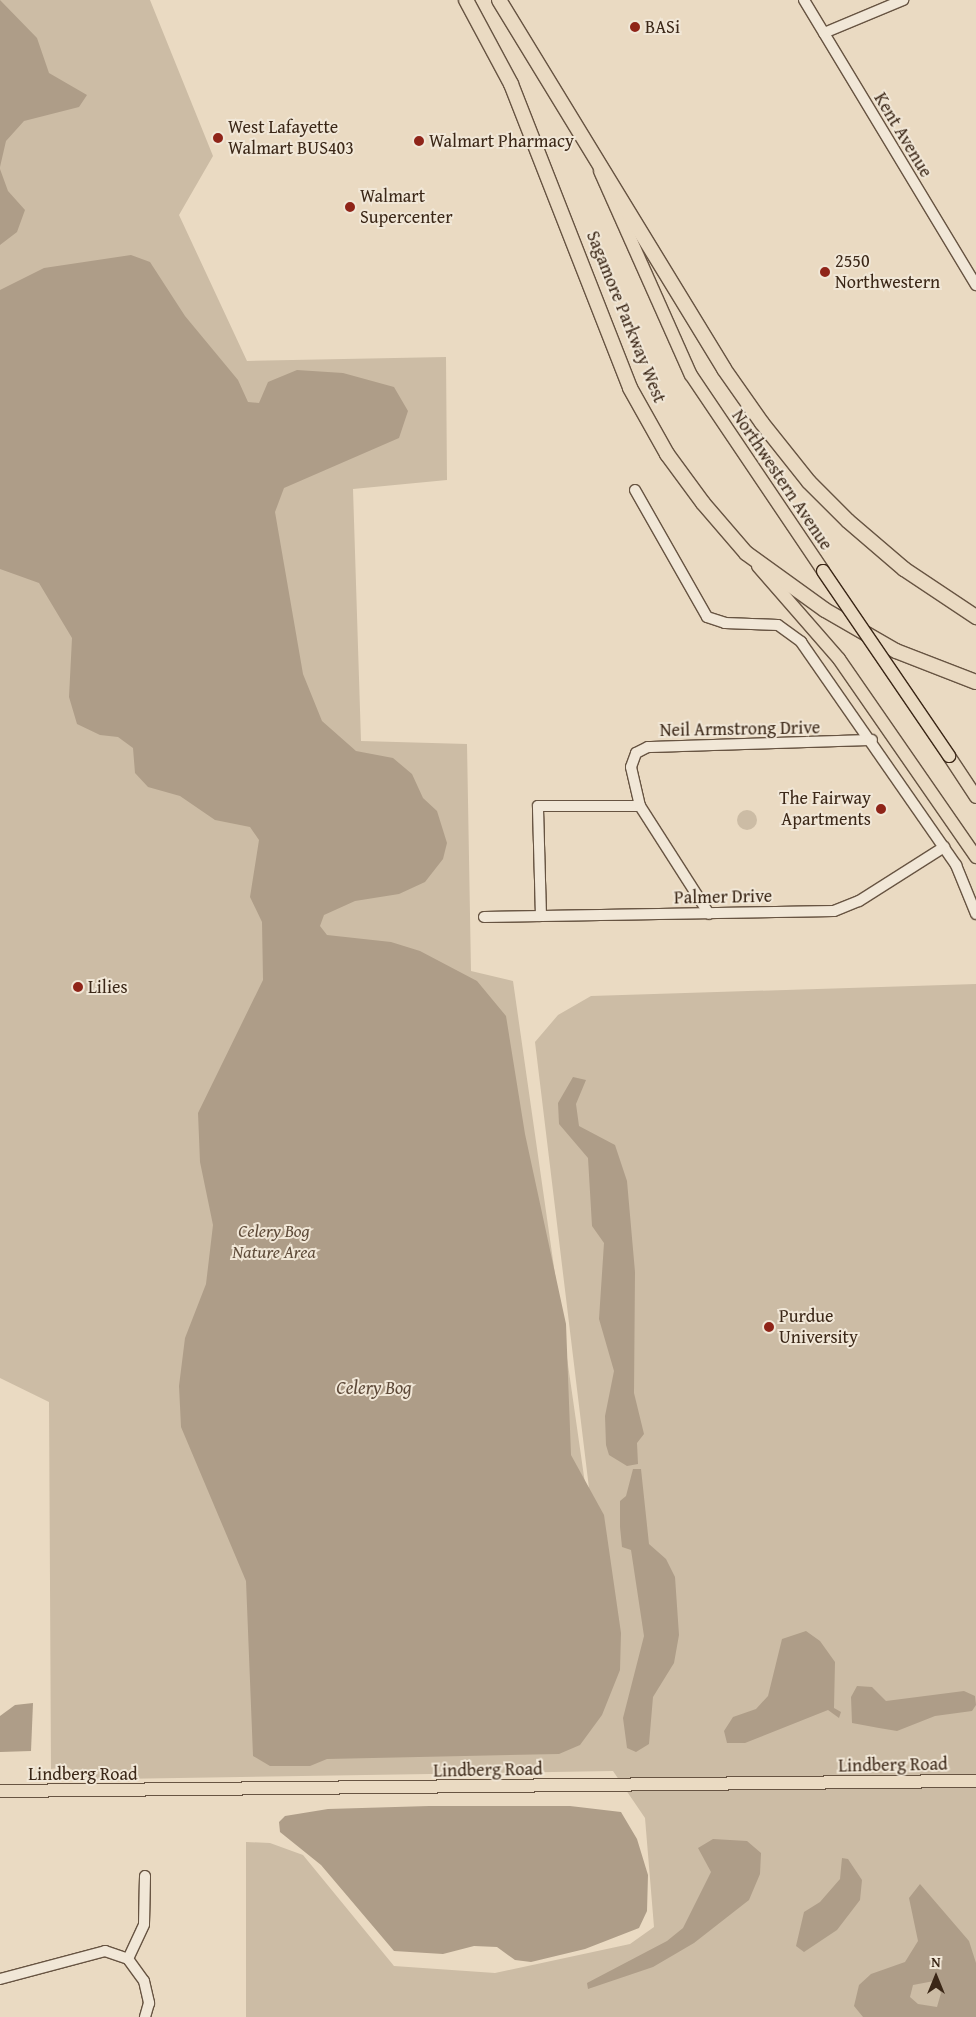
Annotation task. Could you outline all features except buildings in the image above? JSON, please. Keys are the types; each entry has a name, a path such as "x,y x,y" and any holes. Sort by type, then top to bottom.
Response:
{"highway":[{"name":"Sagamore Parkway West","path":"466,0 510,84 630,388 667,454 746,553 849,626 896,651 976,682"},
{"path":"499,0 724,369 809,482 904,569 976,617"}],"main road":[{"name":"Northwestern Avenue","path":"597,162 691,375 976,797"},
{"path":"746,553 839,659 976,857"},
{"name":"Lindberg Road","path":"0,1791 976,1781"}],"street":[{"name":"Kent Avenue","path":"804,0 976,286"},
{"path":"824,33 903,0"},
{"path":"635,490 707,617 724,624 767,622 791,632 872,740 944,847 962,875 976,914"},
{"name":"Neil Armstrong Drive","path":"709,914 640,806 631,767 636,754 648,747 872,740"},
{"path":"541,916 538,806 640,806"},
{"name":"Palmer Drive","path":"484,918 839,910 944,847"},
{"path":"128,1959 144,1924 145,1876"},
{"path":"0,1979 94,1952 128,1959 144,1981 148,2003 146,2017"}],"green space":[{"name":"Celery Bog Nature Area","path":"0,0 150,0 213,156 179,215 247,361 446,357 447,480 353,489 361,741 467,744 471,971 513,981 607,1637 535,1042 558,1015 591,996 976,984 976,2017 246,2017 246,1842 270,1843 303,1855 394,1966 495,1973 630,1944 654,1927 645,1818 613,1771 90,1779 67,1767 51,1769 49,1402 0,1378"},
{"path":"747,810 754,813 757,820 754,827 747,830 740,827 737,820 740,813"}],"water":[{"path":"0,0 37,38 49,73 87,95 79,107 24,121 6,141 0,167"},
{"path":"0,169 8,191 25,210 17,232 0,245"},
{"name":"Celery Bog","path":"131,255 150,262 185,316 238,380 248,402 259,403 268,382 297,370 343,373 394,387 408,411 399,438 284,488 275,512 303,674 322,721 356,751 393,758 412,774 423,798 437,811 447,843 443,859 425,882 399,894 355,901 324,915 320,926 327,935 391,942 420,951 477,981 506,1016 525,1134 566,1324 571,1455 604,1515 621,1633 620,1670 602,1715 580,1745 559,1754 327,1759 310,1766 270,1766 253,1756 246,1581 181,1427 179,1386 185,1338 206,1284 213,1225 200,1162 198,1113 263,980 262,922 250,897 259,840 250,827 215,820 180,796 148,787 135,773 133,748 118,737 100,735 77,724 69,697 72,638 39,583 0,569 0,290 44,268"},
{"path":"573,1077 586,1080 576,1104 579,1126 615,1145 627,1181 635,1272 634,1393 644,1434 637,1443 638,1464 627,1466 609,1455 606,1445 605,1416 614,1371 599,1319 604,1243 592,1226 588,1158 559,1124 558,1103"},
{"path":"633,1469 641,1469 649,1544 666,1559 675,1577 679,1635 674,1663 653,1697 649,1744 636,1752 627,1748 623,1718 644,1636 631,1550 622,1547 620,1527 620,1501 626,1496"},
{"path":"806,1631 820,1641 835,1662 834,1708 841,1712 839,1718 828,1710 745,1743 727,1743 724,1731 733,1717 756,1709 768,1696 782,1639"},
{"path":"857,1686 872,1687 886,1701 964,1691 975,1696 976,1705 972,1711 935,1716 897,1731 852,1723 851,1697"},
{"path":"33,1703 31,1751 0,1752 0,1716 15,1705"},
{"path":"429,1806 570,1806 621,1812 637,1839 648,1875 647,1911 639,1928 585,1949 531,1962 515,1960 497,1947 474,1946 443,1954 394,1951 321,1865 280,1832 279,1822 285,1816 328,1809"},
{"path":"713,1839 747,1841 761,1853 760,1874 749,1900 694,1943 653,1967 588,1989 587,1983 667,1941 683,1928 711,1872 698,1848"},
{"path":"842,1858 848,1859 862,1880 860,1900 837,1930 804,1952 796,1946 804,1912 820,1902 840,1879"},
{"path":"920,1884 969,1941 976,1963 976,2017 863,2017 854,2006 859,1985 871,1974 905,1962 918,1941 909,1898","holes":["934,1981 941,1993 937,2007 918,2004 910,1997 913,1985"]}],"place":[{"name":"BASi","path":"635,27"},
{"name":"West Lafayette Walmart BUS403","path":"218,138"},
{"name":"Walmart Pharmacy","path":"419,141"},
{"name":"Walmart Supercenter","path":"350,207"},
{"name":"2550 Northwestern","path":"825,272"},
{"name":"The Fairway Apartments","path":"881,809"},
{"name":"Lilies","path":"78,987"},
{"name":"Purdue University","path":"769,1327"}]}
